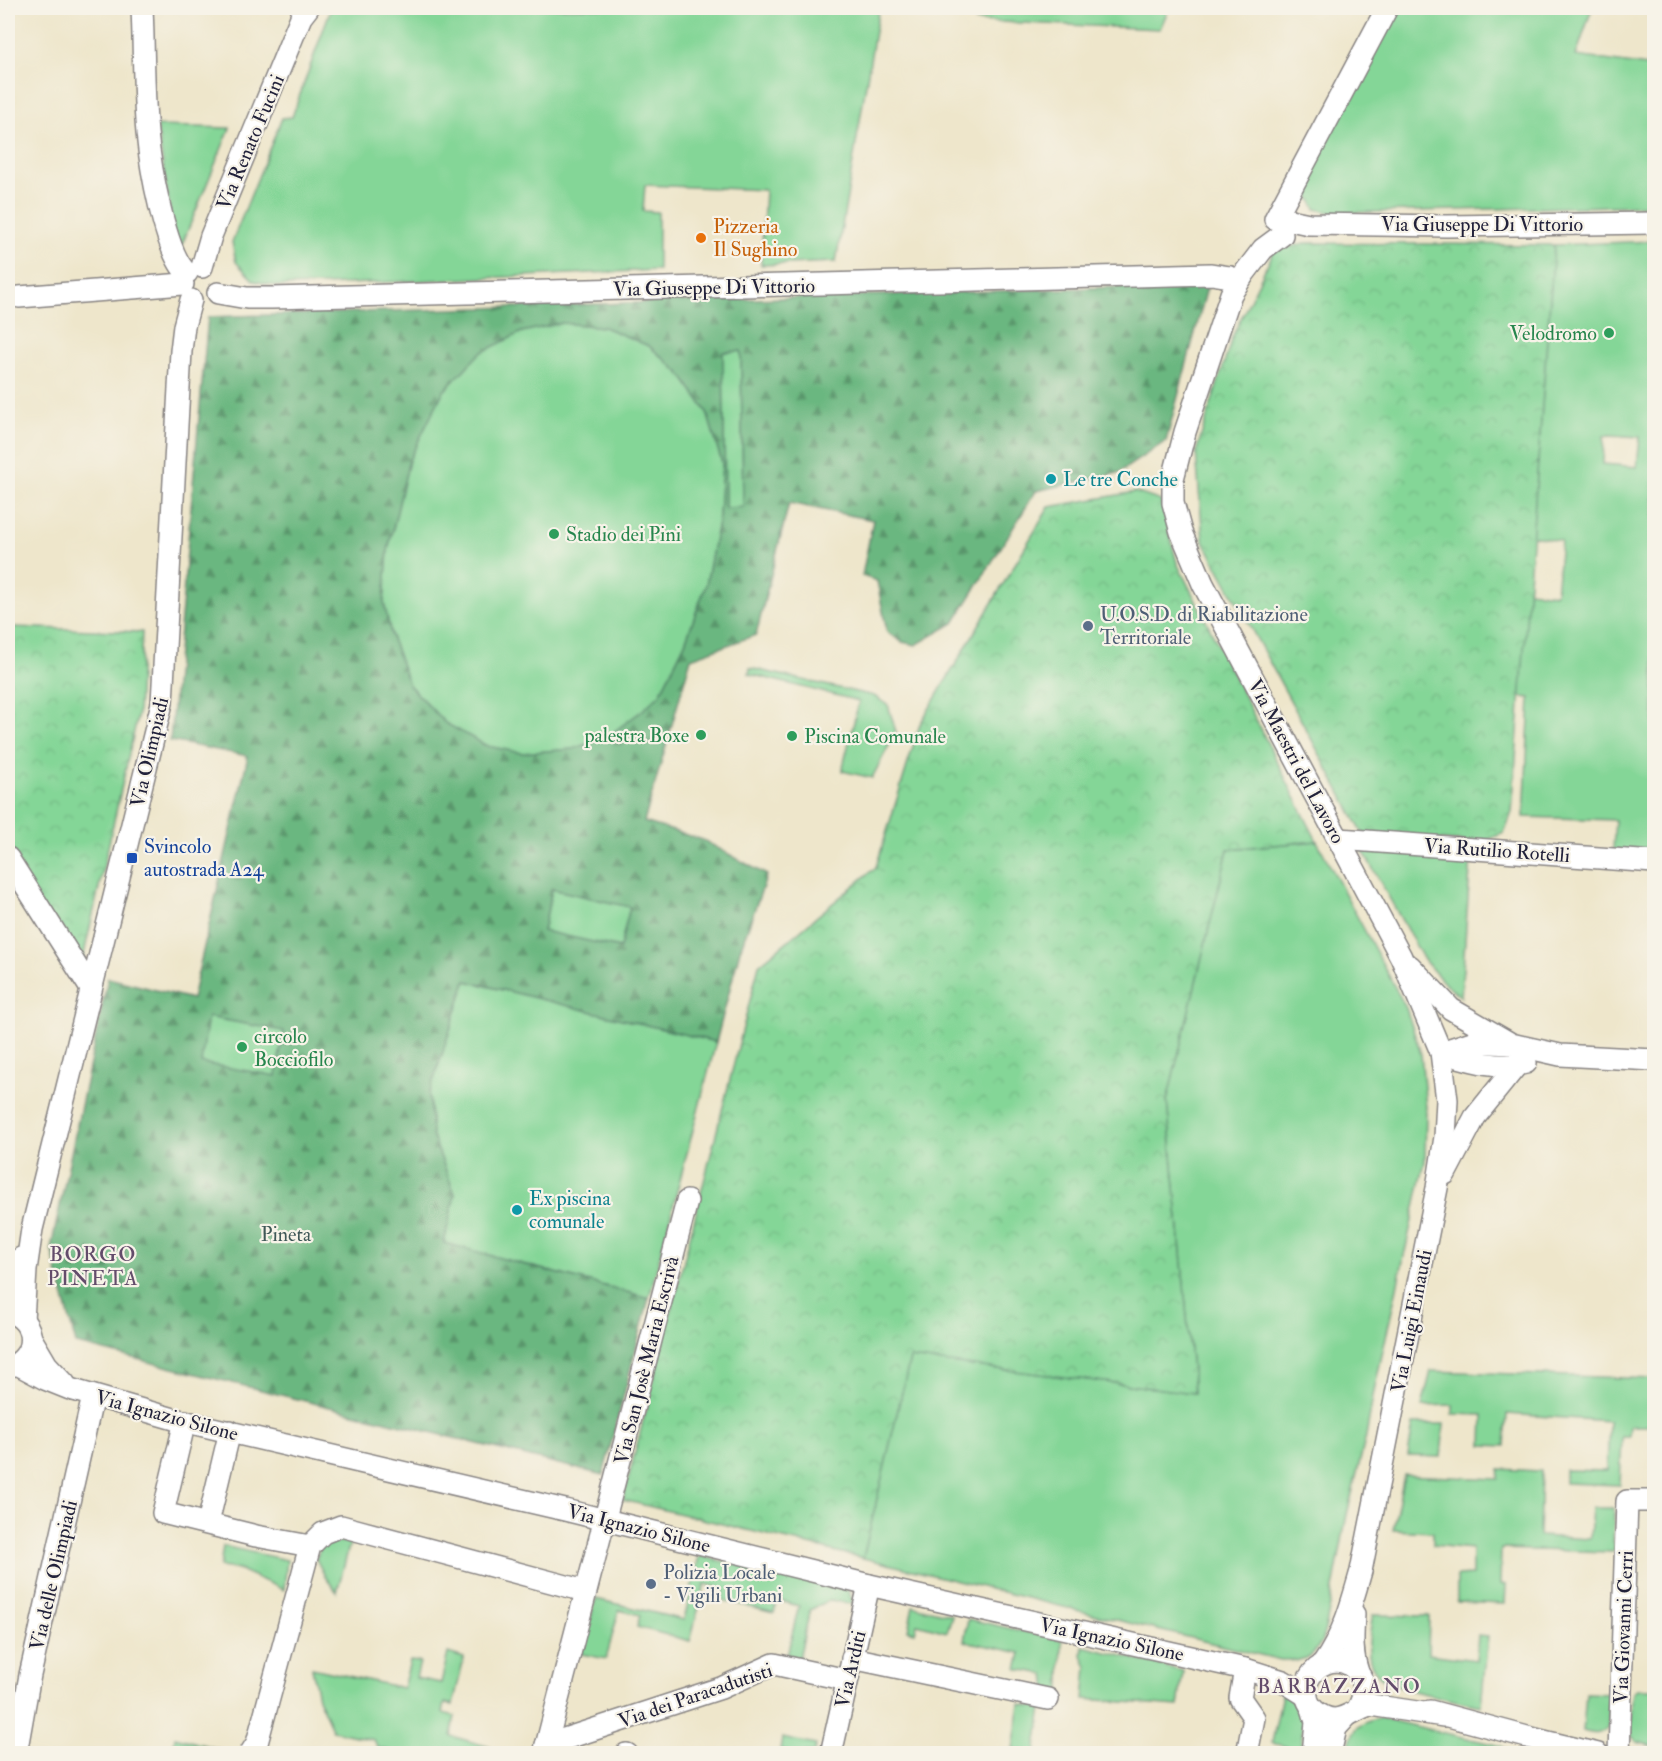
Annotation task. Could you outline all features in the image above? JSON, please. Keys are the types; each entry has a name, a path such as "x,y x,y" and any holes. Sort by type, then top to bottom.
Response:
{"street":[{"path":"19,297 191,281 208,268 217,276 218,293 203,303 191,281 173,255 162,215 147,134 142,8"},
{"path":"1286,225 1290,191 1387,8"},
{"name":"Via Renato Fucini","path":"191,281 302,11"},
{"name":"Via Giuseppe Di Vittorio","path":"1286,225 1447,226 1654,223"},
{"name":"Via Maestri del Lavoro","path":"1286,225 1258,244 1232,275 1178,458 1173,479 1173,503 1181,532 1203,584 1401,957 1441,1052"},
{"name":"Via Giuseppe Di Vittorio","path":"218,293 247,298 272,298 1232,275"},
{"name":"Via Olimpiadi","path":"21,1323 32,1229 162,703 181,351 191,281"},
{"name":"Via Rutilio Rotelli","path":"1339,839 1654,861"},
{"path":"8,858 91,989"},
{"path":"1401,957 1451,1009 1511,1044"},
{"path":"1441,1052 1472,1042 1511,1044 1560,1055 1654,1060"},
{"path":"1441,1052 1473,1062 1517,1065 1560,1055"},
{"name":"Via Luigi Einaudi","path":"1318,1668 1333,1649 1346,1620 1361,1571 1437,1188 1445,1137 1447,1100 1441,1052"},
{"path":"1437,1188 1475,1117 1517,1065"},
{"name":"Via San Josè Maria Escrivà","path":"545,1749 687,1201"},
{"name":"Via Olimpiadi","path":"8,1290 32,1229"},
{"path":"12,1365 28,1353 21,1323"},
{"name":"Via Ignazio Silone","path":"21,1323 47,1365 70,1389"},
{"name":"Via Ignazio Silone","path":"12,1365 70,1389 185,1421 603,1519 869,1585 1245,1669 1283,1681 1310,1702"},
{"name":"Via delle Olimpiadi","path":"16,1754 30,1675 93,1396"},
{"path":"185,1421 163,1513 256,1536 310,1546"},
{"path":"208,1523 230,1431"},
{"name":"Via Giovanni Cerri","path":"1619,1754 1627,1501 1654,1501"},
{"path":"250,1754 257,1743 310,1546 323,1533 341,1526 585,1591"},
{"name":"Via Arditi","path":"831,1754 869,1585"},
{"name":"Via Luigi Einaudi","path":"1356,1588 1352,1644 1353,1657 1361,1678"},
{"path":"852,1658 1048,1699"},
{"path":"1313,1754 1316,1722 1306,1687 1318,1668 1332,1661 1351,1666 1375,1692 1525,1745 1598,1754"},
{"name":"Via dei Paracadutisti","path":"545,1749 721,1688 774,1664 846,1680"},
{"name":"Via Ignazio Silone","path":"1245,1669 1318,1668"},
{"path":"1245,1669 1240,1698 1254,1718 1248,1754"},
{"path":"1330,1754 1336,1728 1362,1701 1361,1678"},
{"path":"1310,1702 1319,1714 1328,1718 1338,1719 1370,1706 1444,1716"}],"green space":[{"path":"331,8 879,8 836,262 761,265 765,190 645,185 643,211 658,212 658,270 324,285 276,286 254,281 236,262 232,242 282,118 292,117"},
{"path":"979,8 1169,8 1160,29 976,21"},
{"path":"1396,8 1592,8 1576,56 1654,67 1654,205 1333,213 1316,209 1307,192 1307,171"},
{"path":"157,126 230,128 181,247 173,231"},
{"path":"1654,241 1654,853 1613,850 1615,820 1524,817 1530,698 1520,697 1528,591 1556,594 1561,541 1532,536 1554,245","holes":["1604,436 1640,437 1637,467 1603,464"]},
{"path":"1304,243 1554,245 1512,812 1504,833 1480,843 1363,834 1203,540 1196,452 1233,335 1274,251"},
{"name":"Pineta","path":"1208,284 1166,441 1118,473 1036,491 954,623 916,645 902,642 887,632 877,581 862,576 873,520 789,503 756,635 691,658 644,822 703,840 767,875 740,950 716,1042 466,981 429,1094 432,1135 455,1194 444,1243 649,1298 603,1475 76,1344 51,1248 108,978 192,999 248,756 170,741 208,317","holes":["562,323 604,327 649,346 680,373 707,412 722,463 719,517 706,585 685,643 660,694 608,736 573,749 522,753 487,746 445,723 409,685 392,639 384,603 388,550 409,460 443,392 480,353 522,332","741,351 743,507 725,508 723,352","552,889 630,907 620,948 543,931","208,1017 284,1031 276,1076 201,1063"]},
{"name":"Stadio dei Pini","path":"562,323 604,327 649,346 680,373 707,412 722,463 719,517 706,585 685,643 660,694 608,736 573,749 522,753 487,746 445,723 409,685 392,639 384,603 388,550 409,460 443,392 480,353 522,332"},
{"path":"741,351 743,508 725,508 723,352"},
{"path":"1135,492 1161,501 1177,563 1317,841 1228,849 1167,1101 1194,1393 910,1358 863,1558 623,1500 759,965 876,867 920,724 1049,507"},
{"path":"14,627 142,632 138,714 80,972 8,858 8,629"},
{"path":"750,668 874,696 888,705 896,732 872,778 842,771 859,701 749,674"},
{"path":"1317,841 1406,1008 1421,1054 1426,1108 1425,1162 1347,1514 1321,1643 1310,1657 1299,1660 1281,1660 863,1558 910,1358 1194,1393 1167,1101 1228,849"},
{"path":"1362,849 1471,856 1461,997 1445,984 1424,960"},
{"path":"552,889 630,907 620,948 543,931"},
{"path":"466,981 716,1042 649,1298 444,1243 455,1194 432,1135 429,1094"},
{"name":"circolo Bocciofilo","path":"208,1017 284,1031 276,1076 200,1063"},
{"path":"1431,1371 1654,1379 1654,1426 1630,1426 1629,1437 1622,1437 1620,1485 1565,1483 1565,1470 1607,1471 1609,1421 1507,1414 1505,1446 1482,1445 1483,1415 1453,1414 1453,1405 1422,1406"},
{"path":"1413,1424 1444,1424 1441,1457 1408,1456"},
{"path":"1499,1469 1541,1471 1539,1536 1590,1539 1592,1508 1614,1508 1613,1552 1501,1549 1500,1584 1506,1585 1505,1604 1457,1602 1457,1576 1472,1575 1472,1549 1433,1545 1433,1532 1393,1530 1404,1475 1498,1479"},
{"path":"336,1541 350,1543 337,1592 316,1559 322,1545"},
{"path":"223,1546 287,1560 284,1590 238,1569 220,1567"},
{"path":"699,1556 849,1590 853,1604 829,1600 810,1610 799,1658 787,1655 799,1606 777,1600 774,1613 722,1600 724,1589 705,1584 690,1641 637,1627 640,1615 619,1610 606,1659 581,1654 596,1599 684,1620"},
{"path":"913,1606 952,1615 947,1632 917,1624 915,1632 908,1630"},
{"path":"1373,1615 1429,1616 1428,1654 1476,1660 1478,1635 1488,1636 1481,1706 1405,1688 1381,1677 1370,1660"},
{"path":"968,1619 1062,1640 1060,1709 1054,1709 1057,1693 1047,1691 1045,1674 1017,1669 1021,1653 964,1641"},
{"path":"1083,1646 1183,1671 1178,1706 1084,1699 1087,1667 1082,1655"},
{"path":"448,1653 464,1658 453,1705 445,1703 443,1713 455,1716 451,1736 490,1747 488,1753 397,1753 378,1748 374,1740 333,1731 318,1698 312,1668 403,1688 410,1661 420,1662 416,1678 441,1683"},
{"path":"1637,1690 1654,1690 1654,1746 1637,1742 1631,1735 1632,1699 1633,1693"},
{"path":"1586,1693 1610,1694 1608,1727 1599,1733 1583,1731"},
{"path":"1282,1694 1296,1704 1300,1711 1303,1725 1300,1750 1272,1743"},
{"path":"1020,1704 1042,1708 1035,1753 1013,1749"},
{"path":"1380,1718 1501,1746 1510,1753 1347,1753 1356,1729"},
{"path":"175,1737 219,1749 218,1753 172,1753"},
{"path":"782,1738 816,1745 814,1753 790,1753 780,1749"}],"place":[{"name":"Pizzeria Il Sughino","path":"701,238"},
{"name":"Velodromo","path":"1609,333"},
{"name":"Le tre Conche","path":"1051,479"},
{"name":"Stadio dei Pini","path":"554,534"},
{"name":"U.O.S.D. di Riabilitazione Territoriale","path":"1088,626"},
{"name":"palestra Boxe","path":"701,735"},
{"name":"Piscina Comunale","path":"792,736"},
{"name":"Svincolo autostrada A24","path":"132,858"},
{"name":"circolo Bocciofilo","path":"242,1047"},
{"name":"Ex piscina comunale","path":"517,1210"},
{"name":"Polizia Locale - Vigili Urbani","path":"651,1584"}],"district":[{"name":"BORGO PINETA","path":"93,1266"},
{"name":"BARBAZZANO","path":"1339,1686"}]}
